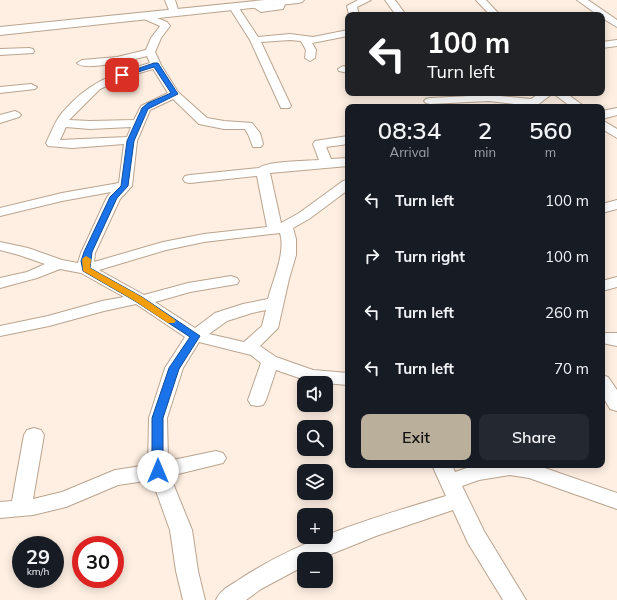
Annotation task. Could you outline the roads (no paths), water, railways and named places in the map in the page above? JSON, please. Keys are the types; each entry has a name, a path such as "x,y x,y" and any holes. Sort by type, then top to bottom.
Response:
{"main road":[{"path":"0,31 247,5 280,5 298,0"}],"street":[{"path":"170,0 174,13"},
{"path":"353,12 352,6 366,0"},
{"path":"390,0 399,12"},
{"path":"481,0 492,12"},
{"path":"582,0 600,12 617,11"},
{"path":"247,5 255,40 285,106"},
{"path":"145,16 164,24 165,26 156,38 150,52 156,65 174,94 203,121 224,125 248,126 254,133 257,144"},
{"path":"605,16 617,24"},
{"path":"255,40 290,37 306,41 324,39 345,34"},
{"path":"306,41 309,42 311,50 310,58"},
{"path":"605,45 617,43"},
{"path":"0,52 29,51"},
{"path":"82,63 117,60 150,52"},
{"path":"131,141 77,145 52,143 66,115 96,87 122,75 156,65"},
{"path":"0,90 31,88"},
{"path":"86,269 88,252 114,197 124,186 131,141 145,108 174,94"},
{"path":"531,104 543,96"},
{"path":"563,96 575,104"},
{"path":"428,100 489,98 524,104"},
{"path":"605,113 617,111"},
{"path":"0,119 15,115"},
{"path":"63,123 90,125 139,123"},
{"path":"605,126 617,134"},
{"path":"326,165 319,144 345,140"},
{"path":"190,179 263,172 266,169 272,168 345,162"},
{"path":"248,348 270,328 281,279 289,255 289,239 281,229 263,172"},
{"path":"0,212 62,197 124,186"},
{"path":"86,269 163,246 204,238 281,229 299,220 345,186"},
{"path":"605,208 617,204"},
{"path":"0,246 23,251 59,264 86,269 140,300 195,336 257,350 270,360 311,376 345,379"},
{"path":"0,283 32,275 59,264"},
{"path":"0,331 49,321 102,306 140,300 188,288 231,281"},
{"path":"605,285 617,282"},
{"path":"194,600 187,571 181,530 158,471 158,418 174,368 195,336 221,317 248,308 276,303"},
{"path":"605,338 614,338 617,340"},
{"path":"257,400 270,360"},
{"path":"605,386 617,404"},
{"path":"21,508 34,435"},
{"path":"0,510 33,507 66,499 115,478 158,471 216,458"},
{"path":"227,600 248,585 334,542 389,522 450,482 478,472 504,468"},
{"path":"515,468 530,471 617,501"},
{"path":"450,482 476,537 515,600"}]}
